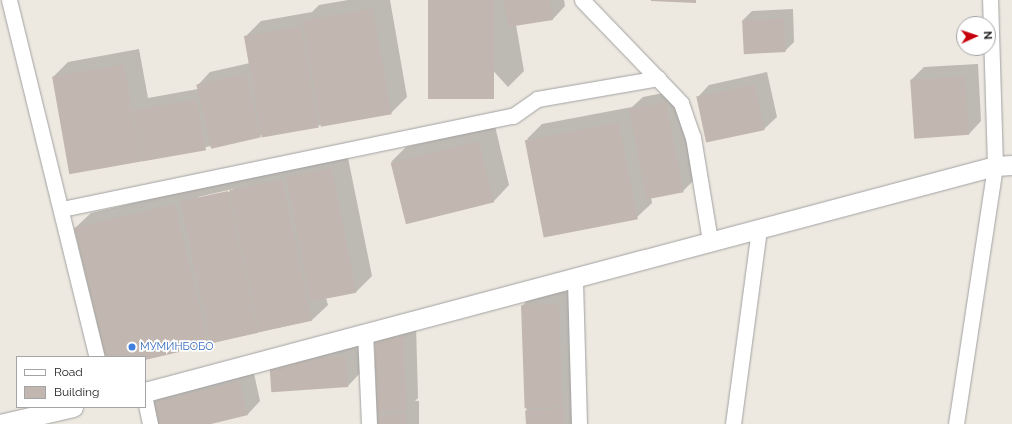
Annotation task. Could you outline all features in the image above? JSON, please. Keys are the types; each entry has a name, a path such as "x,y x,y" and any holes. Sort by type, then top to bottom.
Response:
{"street":[{"path":"8,0 62,209 97,356"},
{"path":"582,0 681,103 692,137 710,241"},
{"path":"956,424 1003,166 990,0"},
{"path":"62,209 513,116 537,99 658,78"},
{"path":"146,392 365,332 575,281 710,241 759,230 1003,166"},
{"path":"733,424 759,230"},
{"path":"575,281 579,424"},
{"path":"365,332 369,424"},
{"path":"146,405 150,424"},
{"path":"0,424 30,420 70,408"}],"building":[{"path":"428,0 494,0 494,99 428,99"},
{"path":"503,0 550,0 553,20 508,27"},
{"path":"696,0 696,3 651,1"},
{"path":"373,8 392,114 321,127 302,21"},
{"path":"784,18 786,52 744,54 742,20"},
{"path":"301,26 319,127 262,138 244,36"},
{"path":"124,64 141,161 69,174 52,77"},
{"path":"246,73 261,137 211,149 196,84"},
{"path":"965,76 969,135 914,139 910,80"},
{"path":"755,84 765,130 706,142 696,96"},
{"path":"197,99 206,150 142,161 133,110"},
{"path":"666,102 684,192 646,200 629,109"},
{"path":"619,122 638,219 544,237 525,140"},
{"path":"479,141 494,202 406,224 391,163"},
{"path":"332,168 356,293 310,302 286,177"},
{"path":"282,179 312,321 259,332 229,190"},
{"path":"228,191 258,333 210,343 180,201"},
{"path":"175,204 209,345 146,360 146,356 105,356 74,228"},
{"path":"559,304 563,407 525,408 521,305"},
{"path":"404,336 407,411 377,412 374,337"},
{"path":"346,356 348,387 271,392 269,361"},
{"path":"240,381 248,415 211,424 157,424 152,403"},
{"path":"564,408 565,424 526,424 525,411"},
{"path":"406,413 407,424 373,424 372,416"}],"place":[{"name":"МУМИНБОБО","path":"132,347"}]}
